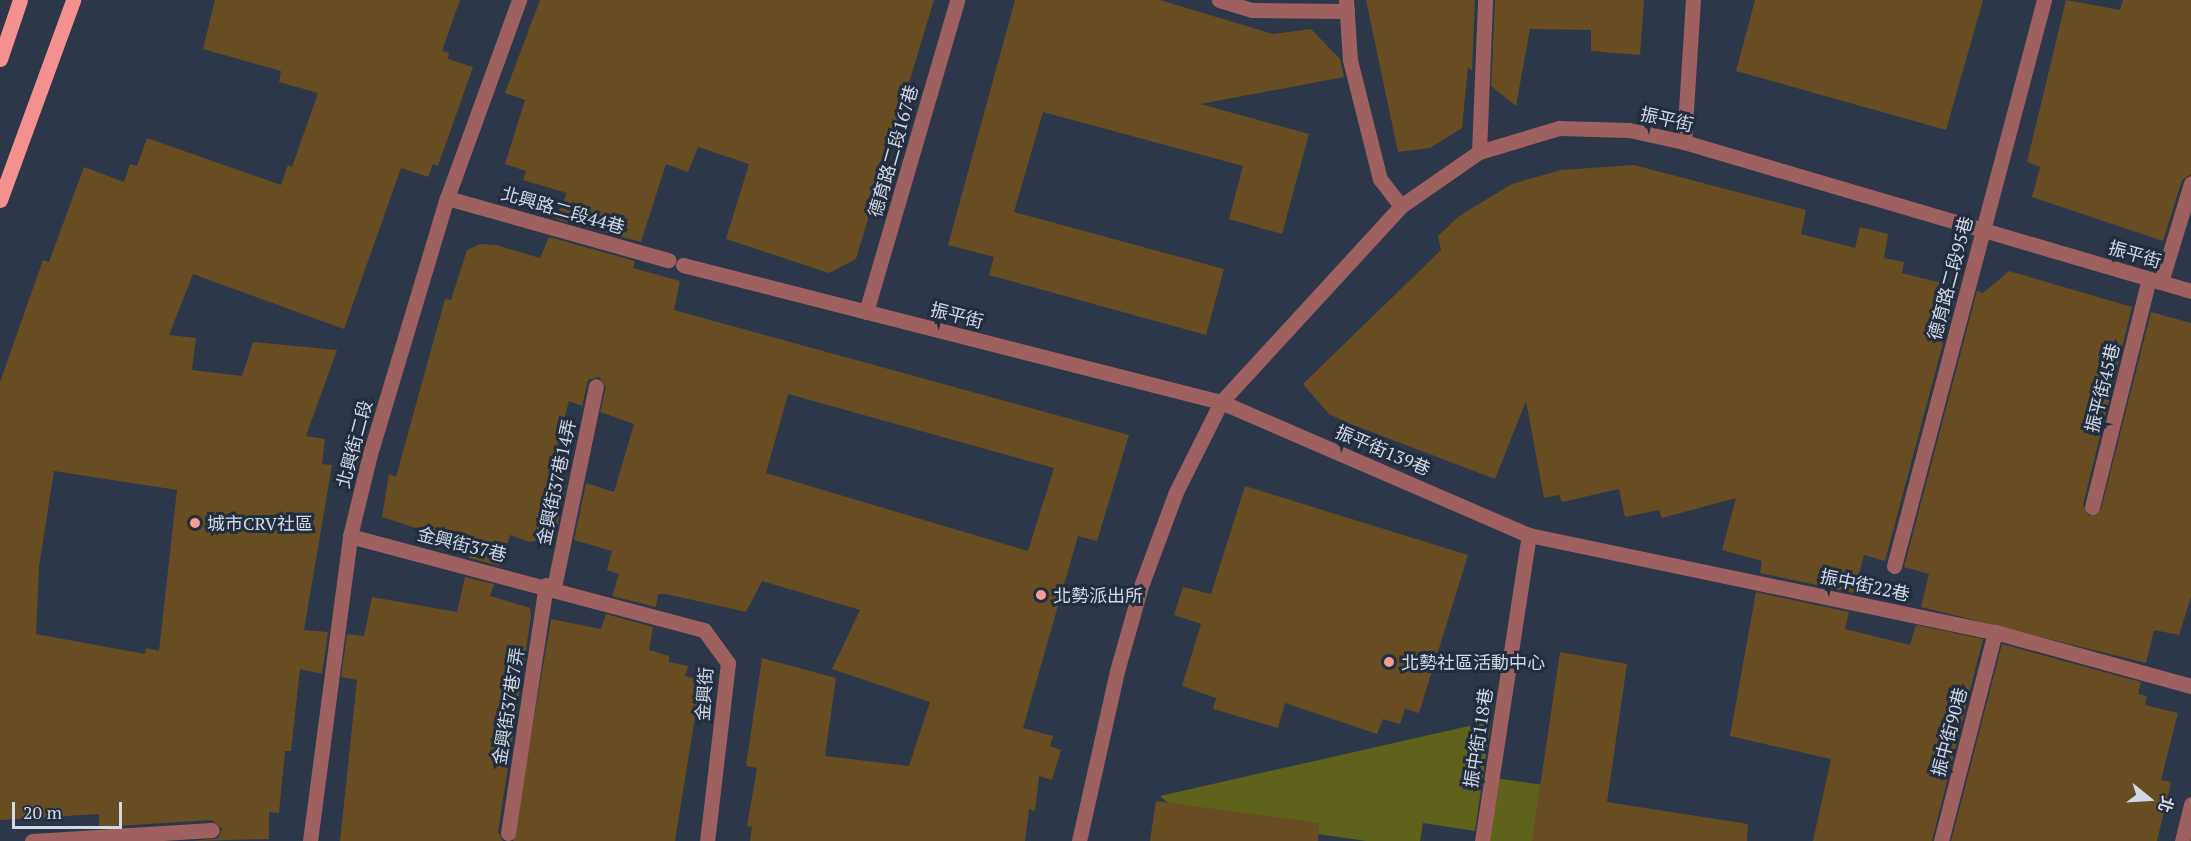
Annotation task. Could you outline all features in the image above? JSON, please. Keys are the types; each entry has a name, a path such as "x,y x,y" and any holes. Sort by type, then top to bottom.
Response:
{"main road":[{"path":"0,58 20,0"},
{"path":"0,200 73,0"}],"lane":[{"name":"北興街二段","path":"310,841 350,536 447,198 519,0"},
{"name":"德育路二段167巷","path":"866,312 957,0"},
{"path":"1219,0 1252,10 1347,5 1350,60 1380,179 1401,206"},
{"path":"1479,152 1485,0"},
{"path":"1684,142 1693,0"},
{"name":"德育路二段95巷","path":"1894,566 2044,0"},
{"name":"振平街","path":"1079,841 1117,671 1142,586 1176,492 1221,402 1401,206 1479,152 1558,128 1629,130 1684,142 2191,291"},
{"name":"振平街45巷","path":"2092,507 2155,280 2191,183"},
{"name":"北興路二段44巷","path":"447,198 668,260"},
{"name":"振平街","path":"683,265 1221,402"},
{"name":"金興街37巷14弄","path":"554,587 596,386"},
{"name":"振平街139巷","path":"1221,402 1529,534"},
{"name":"振中街22巷","path":"1529,534 1995,632 2191,686"},
{"name":"振中街118巷","path":"1482,841 1529,534"},
{"name":"金興街37巷","path":"350,536 554,587"},
{"name":"金興街37巷7弄","path":"508,833 554,587"},
{"name":"金興街","path":"554,587 704,630 728,663 707,841"},
{"name":"振中街90巷","path":"1941,841 1995,632"},
{"path":"2182,841 2191,804"},
{"path":"32,841 212,830"}],"shaded area":[{"path":"1491,721 1475,831 1423,823 1420,841 1366,841 1181,814 1160,796"},
{"path":"1495,778 1551,786 1544,841 1485,841"}],"building":[{"path":"215,0 460,0 442,51 449,53 448,59 473,67 438,166 433,164 428,177 401,168 344,329 193,274 169,335 196,338 192,370 242,376 253,342 337,350 306,436 325,439 322,464 332,465 304,630 328,632 322,674 300,669 291,751 285,751 279,813 269,812 269,839 192,841 218,838 222,829 212,820 99,827 99,814 0,820 0,382 43,260 49,262 84,167 124,182 130,164 137,166 147,138 281,185 288,165 292,167 318,93 279,82 281,71 203,49","holes":["54,471 177,490 159,651 146,648 145,654 36,634 39,567"]},
{"path":"540,0 934,0 856,259 829,273 726,239 749,164 698,147 688,172 666,164 641,242 556,219 567,193 523,180 526,171 505,164 525,100 505,93"},
{"path":"1015,0 1160,0 1273,34 1311,29 1340,59 1344,77 1200,104 1309,134 1282,234 1229,219 1243,166 1043,112 1014,212 1224,269 1206,335 989,275 994,257 948,245"},
{"path":"1366,0 1475,0 1472,71 1468,67 1462,128 1430,148 1398,152"},
{"path":"1495,0 1644,0 1640,55 1591,51 1591,30 1530,29 1516,106 1491,86"},
{"path":"1755,0 1983,0 1946,130 1736,71"},
{"path":"2066,0 2120,10 2123,0 2191,0 2191,174 2182,180 2163,241 2032,197 2040,167 2027,162"},
{"path":"1634,165 1806,210 1801,234 1855,248 1860,227 1888,234 1884,258 1904,262 1902,273 1958,287 1885,561 1864,555 1854,593 1760,573 1762,561 1722,550 1736,498 1662,518 1659,510 1625,517 1619,489 1562,502 1559,495 1544,498 1526,401 1495,479 1329,414 1303,384 1441,250 1438,236 1459,216 1512,184 1561,170"},
{"path":"549,237 635,261 633,268 680,281 674,310 1129,435 1097,541 1078,536 1023,728 1053,736 1050,746 1061,750 1052,780 1039,776 1035,811 1029,809 1025,841 750,841 752,827 747,826 757,768 746,766 762,658 836,678 825,756 909,766 930,702 832,669 860,610 762,581 746,612 666,594 658,594 656,607 612,596 619,574 607,570 612,551 574,540 586,483 614,492 634,424 600,412 606,387 599,377 588,380 582,406 569,401 550,472 567,477 555,536 530,542 510,535 500,566 469,558 471,546 382,517 389,474 396,477 445,299 451,300 467,250 480,244 496,245 540,258","holes":["788,394 1054,468 1028,551 766,473"]},
{"path":"2009,271 2132,307 2083,505 2089,516 2101,509 2151,312 2191,323 2191,597 2179,635 2154,630 2146,663 1921,607 1929,574 1904,567 1977,291 1983,293"},
{"path":"1245,486 1468,555 1419,713 1405,709 1400,724 1383,719 1377,734 1285,703 1278,728 1213,709 1216,698 1182,686 1201,624 1174,615 1183,587 1211,594"},
{"path":"465,577 494,584 490,596 530,608 531,616 498,832 503,841 340,841 357,680 341,677 347,634 364,636 372,597 457,612"},
{"path":"1756,592 1849,612 1845,629 1910,645 1916,625 1983,639 1932,841 1813,841 1831,759 1730,736"},
{"path":"606,614 653,627 649,650 669,656 669,662 688,666 685,676 701,680 675,841 513,841 551,619 601,629"},
{"path":"2002,644 2141,682 2138,694 2147,696 2145,705 2178,713 2161,780 2171,782 2157,841 1951,841"},
{"path":"1560,652 1627,664 1607,802 1748,824 1747,841 1532,841"},
{"path":"1156,801 1319,823 1318,841 1150,841"}],"place":[{"name":"城市CRV社區","path":"195,523"},
{"name":"北勢派出所","path":"1041,595"},
{"name":"北勢社區活動中心","path":"1389,662"}]}
